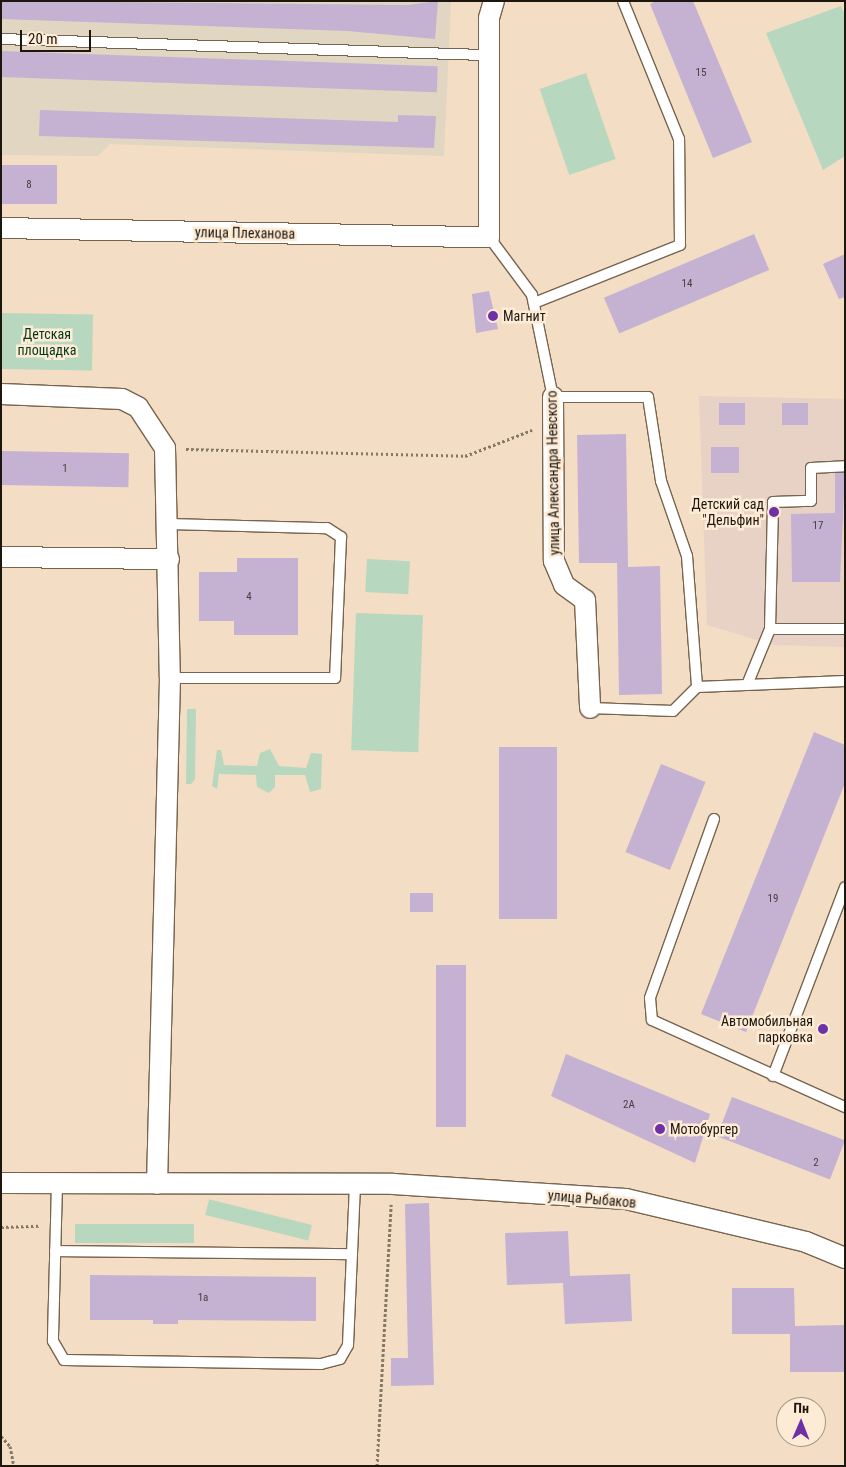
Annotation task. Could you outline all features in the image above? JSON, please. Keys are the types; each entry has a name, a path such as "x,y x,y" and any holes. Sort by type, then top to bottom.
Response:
{"street":[{"path":"489,237 489,55 494,1"},
{"name":"улица Плеханова","path":"1,228 489,237"},
{"path":"1,394 122,399 138,407 165,448 169,524 170,678 158,1184"},
{"name":"улица Александра Невского","path":"553,397 554,561 564,585 585,600 590,708"},
{"path":"1,557 169,560"},
{"name":"улица Рыбаков","path":"1,1184 393,1184 626,1199 806,1242 845,1258"}],"lane":[{"path":"534,304 680,245 679,139 623,1"},
{"path":"1,39 489,55"},
{"name":"улица Александра Невского","path":"489,237 534,304 553,397"},
{"path":"553,397 648,397 660,481 687,556 696,687"},
{"path":"747,685 770,628 773,502 811,501 811,468 845,466"},
{"path":"169,524 327,528 341,537 335,678 170,678"},
{"path":"770,628 845,629"},
{"path":"590,708 672,711 696,687 845,681"},
{"path":"714,819 649,1009 657,1025 845,1107"},
{"path":"773,1076 845,887"},
{"path":"57,1184 53,1341 64,1360 321,1364 340,1359 347,1350 355,1184"},
{"path":"55,1252 352,1254"}],"path":[{"path":"165,448 465,456 552,422"},
{"path":"377,1466 393,1184"},
{"path":"1,1436 14,1466"}],"shaded area":[{"path":"1,1 451,1 444,156 110,144 98,156 1,155"},
{"name":"Детский сад \"Дельфин\"","path":"699,396 845,399 845,647 774,645 707,625"}],"green space":[{"path":"841,6 845,15 845,156 823,170 766,33"},
{"path":"586,73 616,159 569,175 540,89"},
{"name":"Детская площадка","path":"1,313 93,315 92,371 1,369"},
{"path":"367,559 410,561 408,594 365,592"},
{"path":"356,613 423,615 418,752 351,750"},
{"path":"187,709 196,709 195,779 191,784 186,784"},
{"path":"270,749 279,766 306,768 311,753 322,754 321,789 310,792 305,775 275,775 275,787 269,793 257,787 256,775 219,774 217,789 212,786 217,750 221,750 224,765 257,766 260,753"},
{"path":"209,1199 312,1225 308,1241 205,1215"},
{"path":"75,1224 194,1224 194,1243 75,1243"}],"building":[{"path":"1,1 408,5 438,1 435,39 348,31 1,19"},
{"path":"656,1 693,1 752,142 713,158 650,4"},
{"path":"1,51 438,66 437,92 1,77"},
{"path":"40,110 398,122 398,115 436,116 434,148 39,136"},
{"path":"1,165 57,165 57,204 1,204"},
{"path":"754,234 769,270 619,334 604,298"},
{"path":"845,254 845,297 839,299 823,264"},
{"path":"489,291 498,329 476,333 472,294"},
{"path":"719,403 745,403 745,425 719,425"},
{"path":"782,403 808,403 808,425 782,425"},
{"path":"626,434 628,567 660,566 662,694 619,695 617,563 579,563 577,435"},
{"path":"711,447 739,447 739,473 711,473"},
{"path":"1,451 129,453 128,487 1,485"},
{"path":"835,470 845,470 840,582 792,582 791,514 835,513"},
{"path":"237,558 298,558 298,635 234,635 234,621 199,621 199,572 237,572"},
{"path":"814,732 845,745 845,783 746,1032 701,1014"},
{"path":"499,747 557,747 557,919 499,919"},
{"path":"661,764 706,782 670,870 625,852"},
{"path":"410,893 433,893 433,912 410,912"},
{"path":"436,965 466,965 466,1127 436,1127"},
{"path":"566,1054 710,1114 695,1163 551,1096"},
{"path":"732,1097 845,1140 830,1180 717,1136"},
{"path":"429,1203 434,1385 391,1386 391,1358 408,1358 405,1204"},
{"path":"568,1231 570,1276 630,1274 632,1321 565,1324 563,1283 507,1285 505,1233"},
{"path":"90,1275 316,1277 316,1321 178,1320 178,1324 153,1324 153,1320 90,1320"},
{"path":"732,1288 794,1288 795,1326 845,1325 845,1372 790,1372 790,1334 732,1334"}],"place":[{"name":"Магнит","path":"493,316"},
{"name":"Детский сад \"Дельфин\"","path":"774,512"},
{"name":"Автомобильная парковка","path":"823,1029"},
{"name":"Мотобургер","path":"660,1129"}]}
